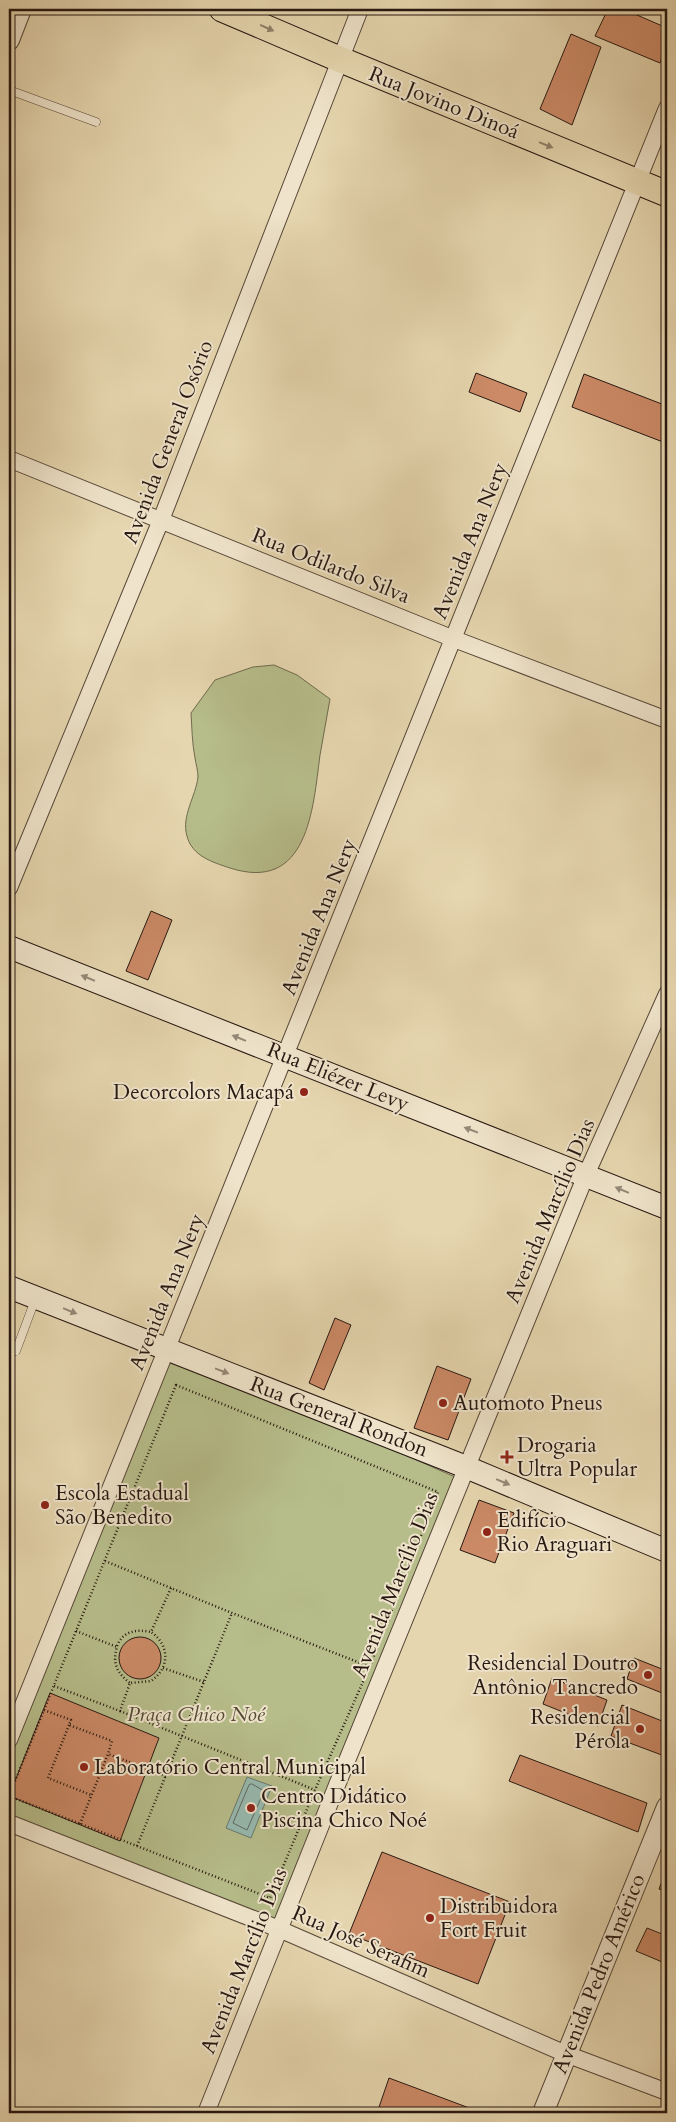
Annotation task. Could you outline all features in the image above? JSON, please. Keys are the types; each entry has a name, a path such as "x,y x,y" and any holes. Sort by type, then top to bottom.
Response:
{"main road":[{"name":"Rua Jovino Dinoá","path":"222,9 339,60 667,194"},
{"name":"Rua Eliézer Levy","path":"9,947 667,1208"},
{"name":"Rua General Rondon","path":"9,1287 466,1467 667,1550"}],"street":[{"path":"9,40 21,9"},
{"name":"Avenida General Osório","path":"9,888 161,520 360,9"},
{"name":"Avenida Ana Nery","path":"9,1740 286,1057 667,108"},
{"name":"Rua Odilardo Silva","path":"9,459 454,639 667,720"},
{"name":"Avenida Marcílio Dias","path":"206,2113 466,1467 586,1175 667,994"},
{"name":"Avenida Pedro Américo","path":"543,2113 665,1818"},
{"name":"Rua José Serafim","path":"9,1823 279,1929 566,2054 667,2092"}],"lane":[{"path":"9,90 96,122"},
{"path":"16,1351 36,1298"}],"path":[{"path":"176,1386 438,1492 370,1666 270,1898 9,1796 105,1560 176,1386"},
{"path":"105,1560 232,1613 370,1666"},
{"path":"151,1632 170,1588"},
{"path":"137,1846 232,1613"},
{"path":"76,1631 117,1647"},
{"path":"134,1631 151,1632 161,1641 165,1649 166,1659 163,1668 151,1681 137,1684 130,1683 118,1671 115,1664 117,1647 120,1640 126,1634 134,1631"},
{"path":"163,1668 204,1682"},
{"path":"120,1711 130,1683"},
{"path":"54,1686 315,1790"},
{"path":"44,1710 71,1720 48,1778 91,1795"},
{"path":"69,1725 112,1741 80,1824"},
{"path":"108,1754 166,1776"}],"green space":[{"path":"274,665 297,675 330,699 314,799 302,841 291,857 276,868 256,873 230,868 210,861 193,849 187,836 187,814 198,777 193,747 191,713 215,680 253,667"},
{"name":"Praça Chico Noé","path":"166,1349 464,1481 284,1938 9,1823 9,1740"}],"water":[{"path":"247,1777 272,1786 251,1838 226,1828"}],"building":[{"path":"608,9 623,9 667,28 667,45 660,63 595,36"},
{"path":"571,34 601,47 572,125 540,109"},
{"path":"476,373 527,393 520,412 469,392"},
{"path":"584,374 667,406 667,432 663,442 572,407"},
{"path":"151,911 172,920 148,980 126,971"},
{"path":"335,1318 351,1325 324,1390 309,1383"},
{"name":"Automoto Pneus","path":"437,1366 471,1379 448,1440 414,1428"},
{"name":"Edifício Rio Araguari","path":"479,1500 514,1513 495,1563 460,1550"},
{"path":"140,1637 155,1643 161,1658 155,1673 140,1679 125,1673 119,1658 125,1643"},
{"name":"Residencial Doutro Antônio Tancredo","path":"634,1658 667,1671 667,1695 627,1679"},
{"path":"552,1678 607,1700 598,1726 543,1704"},
{"name":"Laboratório Central Municipal","path":"50,1693 159,1738 120,1841 9,1796"},
{"name":"Residencial Pérola","path":"622,1705 667,1723 667,1757 611,1736"},
{"path":"520,1755 647,1803 638,1832 509,1781"},
{"name":"Distribuidora Fort Fruit","path":"382,1852 510,1902 478,1984 349,1934"},
{"path":"667,1868 667,1892 659,1889"},
{"path":"647,1928 667,1936 667,1964 636,1951"},
{"path":"389,2078 472,2109 471,2113 377,2113"}],"place":[{"name":"Decorcolors Macapá","path":"304,1092"},
{"name":"Automoto Pneus","path":"443,1403"},
{"name":"Drogaria Ultra Popular","path":"507,1457"},
{"name":"Escola Estadual São Benedito","path":"45,1505"},
{"name":"Edifício Rio Araguari","path":"487,1532"},
{"name":"Residencial Doutro Antônio Tancredo","path":"648,1675"},
{"name":"Residencial Pérola","path":"640,1729"},
{"name":"Laboratório Central Municipal","path":"84,1767"},
{"name":"Centro Didático Piscina Chico Noé","path":"251,1808"},
{"name":"Distribuidora Fort Fruit","path":"430,1918"}]}
